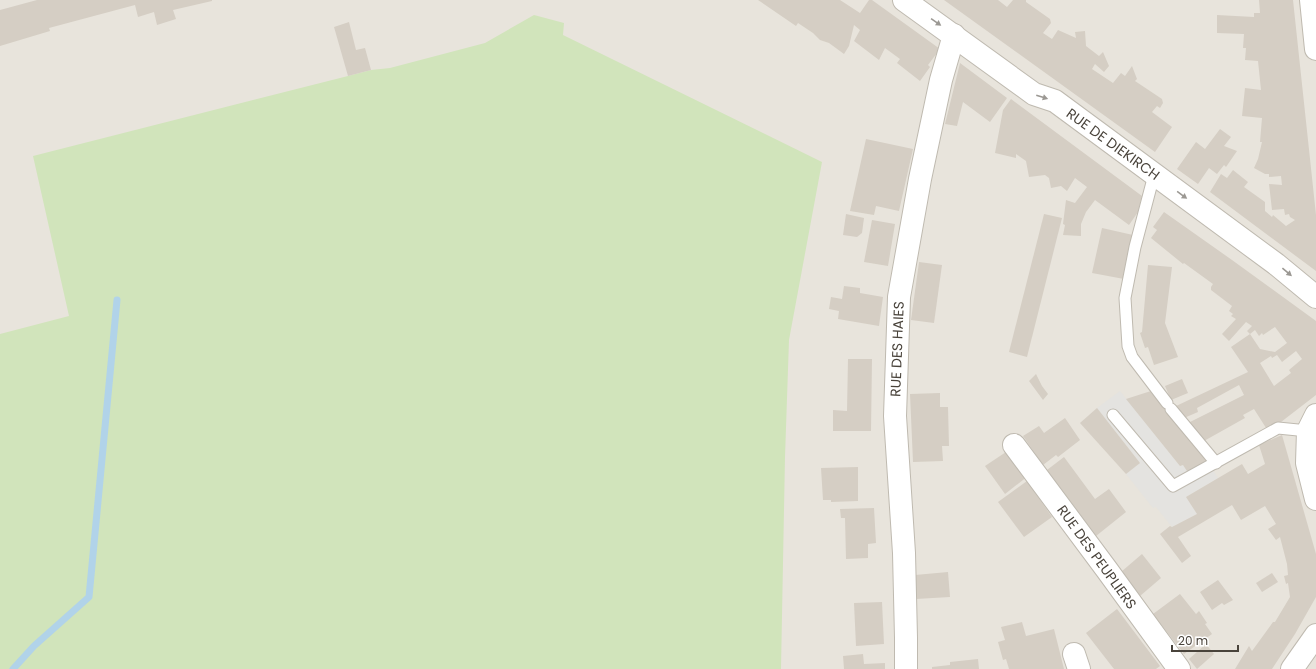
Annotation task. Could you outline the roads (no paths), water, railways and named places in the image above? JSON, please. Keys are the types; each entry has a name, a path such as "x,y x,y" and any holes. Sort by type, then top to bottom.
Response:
{"street":[{"name":"RUE DE DIEKIRCH","path":"904,0 1034,94 1054,101 1276,264 1316,297"},
{"path":"1311,0 1316,49"},
{"name":"RUE DES HAIES","path":"906,669 904,553 895,416 899,297 920,179 941,80 954,35"},
{"path":"1312,423 1307,463 1316,499"},
{"name":"RUE DES PEUPLIERS","path":"1014,445 1179,669"},
{"path":"1292,669 1316,635"}],"lane":[{"path":"1154,175 1136,247 1126,298 1128,346 1132,357 1169,406 1216,463"},
{"path":"1113,414 1173,486 1278,428 1312,423"}],"waterway":[{"path":"13,669 34,646 89,597 117,300"}]}
